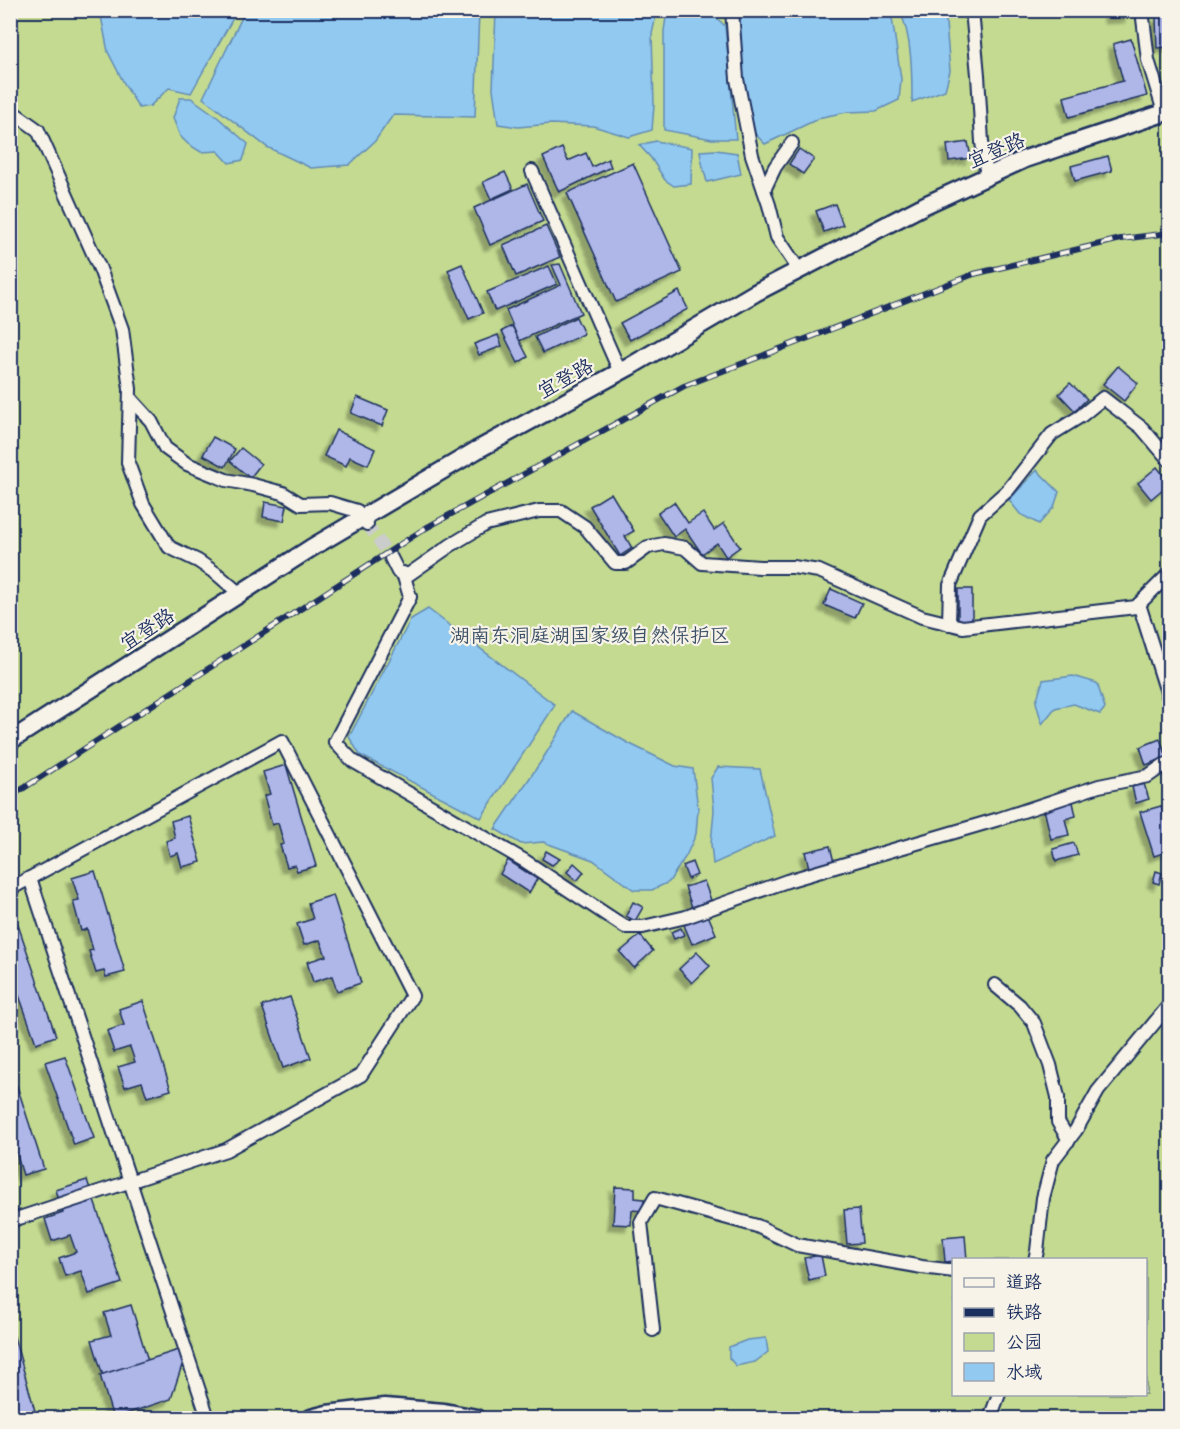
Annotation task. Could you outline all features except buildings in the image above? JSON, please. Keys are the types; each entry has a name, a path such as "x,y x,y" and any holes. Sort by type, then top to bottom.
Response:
{"street":[{"path":"732,10 737,79 752,155 777,237 799,270"},
{"path":"972,10 982,142 987,177"},
{"path":"1142,10 1148,60 1167,111"},
{"path":"10,110 38,130 100,269 122,329 130,389 128,463 143,504 169,547 198,561 240,594"},
{"name":"宜登路","path":"10,741 311,548 365,521 477,450 620,372 755,293 925,205 1025,159 1167,111"},
{"path":"764,190 775,167 792,143"},
{"path":"532,171 620,372"},
{"path":"130,398 151,421 165,448 187,464 226,480 283,493 301,504 330,503 357,511 365,521"},
{"path":"949,624 950,585 980,514 1008,490 1052,435 1082,416 1103,398 1142,428 1170,461"},
{"path":"391,558 398,572 408,575 486,524 539,511 561,511 585,526 615,562 626,563 648,547 663,544 685,548 702,563 819,570 922,617 963,627 1136,608 1170,573"},
{"path":"403,573 410,597 335,742 353,761 525,861 625,927 643,927 686,917 787,881 999,819 1099,786 1148,776 1170,763"},
{"path":"1138,604 1170,702"},
{"path":"10,889 282,741 412,996 362,1075 226,1150 10,1221"},
{"path":"30,878 208,1419"},
{"path":"996,985 1020,1006 1034,1023 1050,1065 1058,1097 1058,1122 1069,1140"},
{"path":"1035,1258 1043,1198 1053,1160 1077,1130 1098,1091 1170,1004"},
{"path":"653,1330 641,1222 655,1198 758,1226 797,1245 952,1271"},
{"path":"990,1419 999,1396"},
{"path":"311,1419 327,1414 385,1407 444,1412 477,1419"}],"green space":[{"name":"湖南东洞庭湖国家级自然保护区","path":"10,11 1169,11 1169,1418 11,1418"}],"water":[{"path":"100,10 237,11 191,93 169,88 150,106 139,108 108,52"},
{"path":"245,11 479,11 475,117 393,115 375,141 349,165 311,168 267,147 203,98"},
{"path":"496,11 657,11 652,34 654,105 652,130 629,137 593,126 551,124 518,127 498,124 493,89"},
{"path":"667,11 703,11 717,18 725,26 736,139 712,139 664,130 664,31"},
{"path":"737,11 891,11 901,79 899,100 876,111 847,112 822,117 765,144 752,131 737,35"},
{"path":"900,11 945,11 950,71 945,90 912,102 909,44"},
{"path":"180,98 191,98 215,115 248,144 243,160 229,163 218,151 201,152 188,144 180,136 173,118"},
{"path":"656,141 692,148 691,184 674,186 665,180 651,158 639,145"},
{"path":"716,150 737,153 741,174 707,182 700,151"},
{"path":"1037,470 1059,492 1054,507 1039,524 1020,514 1009,500"},
{"path":"428,609 555,705 481,818 360,755 349,737 411,619"},
{"path":"1073,676 1097,683 1105,708 1100,714 1074,704 1055,708 1042,724 1036,702 1043,680"},
{"path":"572,711 628,743 675,766 693,769 698,809 696,834 686,856 669,882 652,890 634,890 593,860 543,842 521,844 495,829"},
{"path":"718,767 760,769 775,836 713,864 711,844 714,810 711,778"},
{"path":"766,1338 768,1352 755,1362 736,1366 729,1358 729,1347 747,1340"}],"tunnel":[{"path":"367,524 391,558"}],"railway":[{"path":"10,797 424,529 684,386 974,274 1121,239 1170,233"}]}
